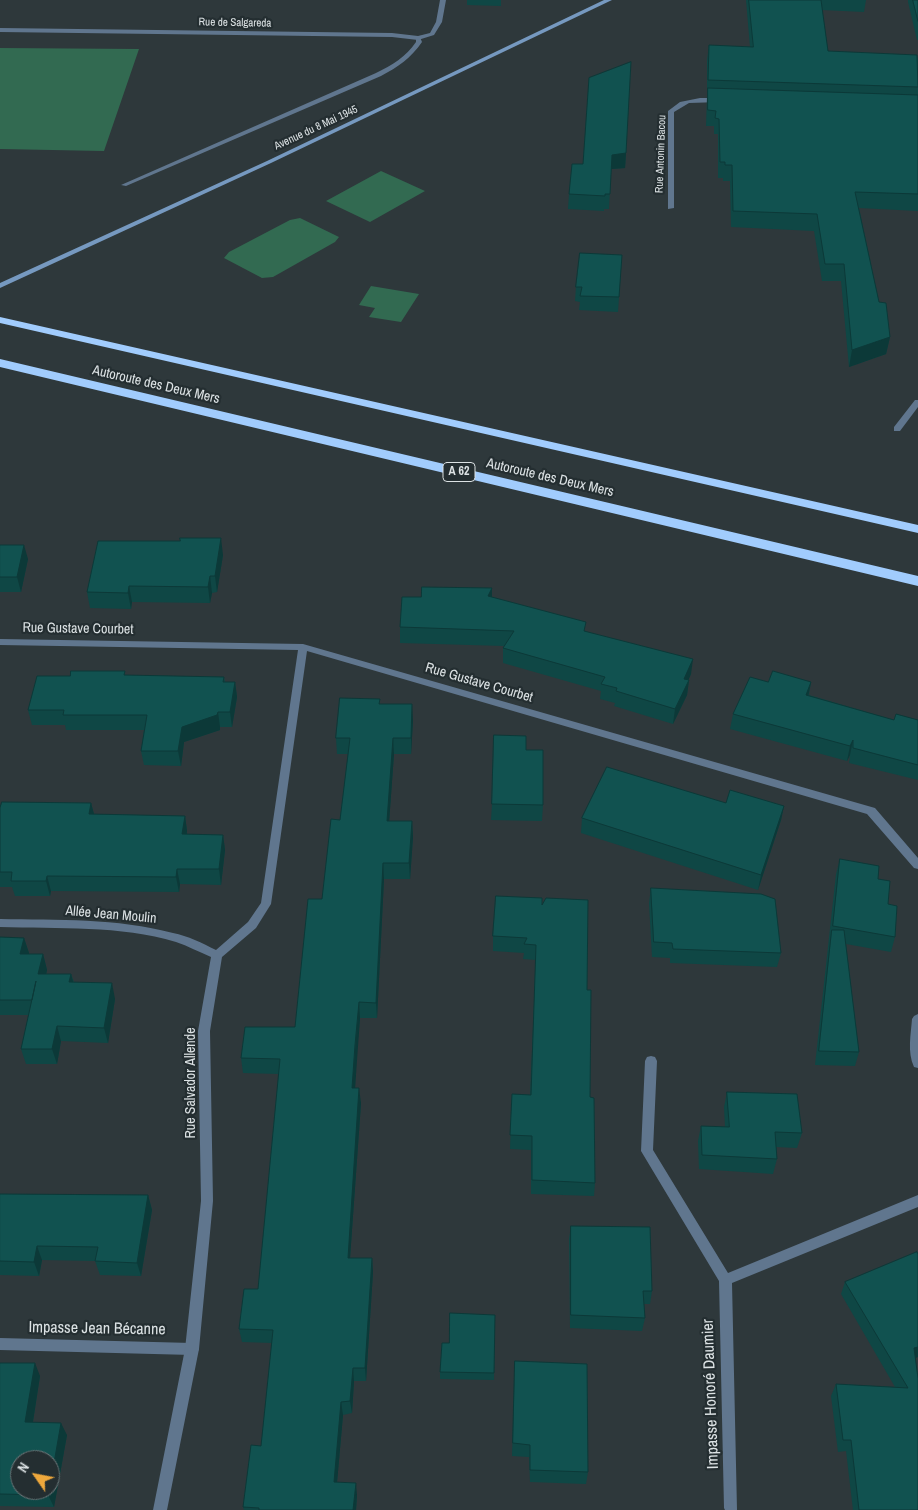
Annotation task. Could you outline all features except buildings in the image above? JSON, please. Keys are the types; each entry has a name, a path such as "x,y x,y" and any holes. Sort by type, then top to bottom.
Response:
{"highway":[{"name":"Autoroute des Deux Mers","path":"0,320 918,529"},
{"name":"Autoroute des Deux Mers","path":"0,363 918,581"}],"main road":[{"name":"Avenue du 8 Mai 1945","path":"0,286 268,162 609,0"}],"street":[{"name":"Rue de Salgareda","path":"0,30 392,35 418,38 432,34 439,22 442,0"},
{"path":"124,185 363,82 400,63 414,51 420,42 418,38"},
{"name":"Rue Antonin Bacou","path":"670,208 671,111 677,105 686,101 696,99 725,100"},
{"path":"897,429 918,402"},
{"name":"Rue Gustave Courbet","path":"0,642 303,647 871,811 918,864"},
{"path":"217,955 252,925 266,904 303,647"},
{"name":"Allée Jean Moulin","path":"0,923 120,928 149,932 176,938 217,955"},
{"name":"Rue Salvador Allende","path":"160,1510 192,1349 207,1201 204,1031 217,955"},
{"path":"918,1019 916,1050 918,1063"},
{"name":"Impasse Honoré Daumier","path":"651,1062 647,1151 725,1280 731,1508"},
{"path":"725,1280 918,1201"},
{"name":"Impasse Jean Bécanne","path":"0,1344 192,1349"}],"green space":[{"path":"0,48 139,49 104,151 0,149"},
{"path":"381,171 425,191 370,222 326,201"},
{"path":"300,218 339,237 335,242 273,277 262,278 224,258 229,252 290,220"},
{"path":"371,286 419,294 401,322 369,317 375,308 359,305"}]}
